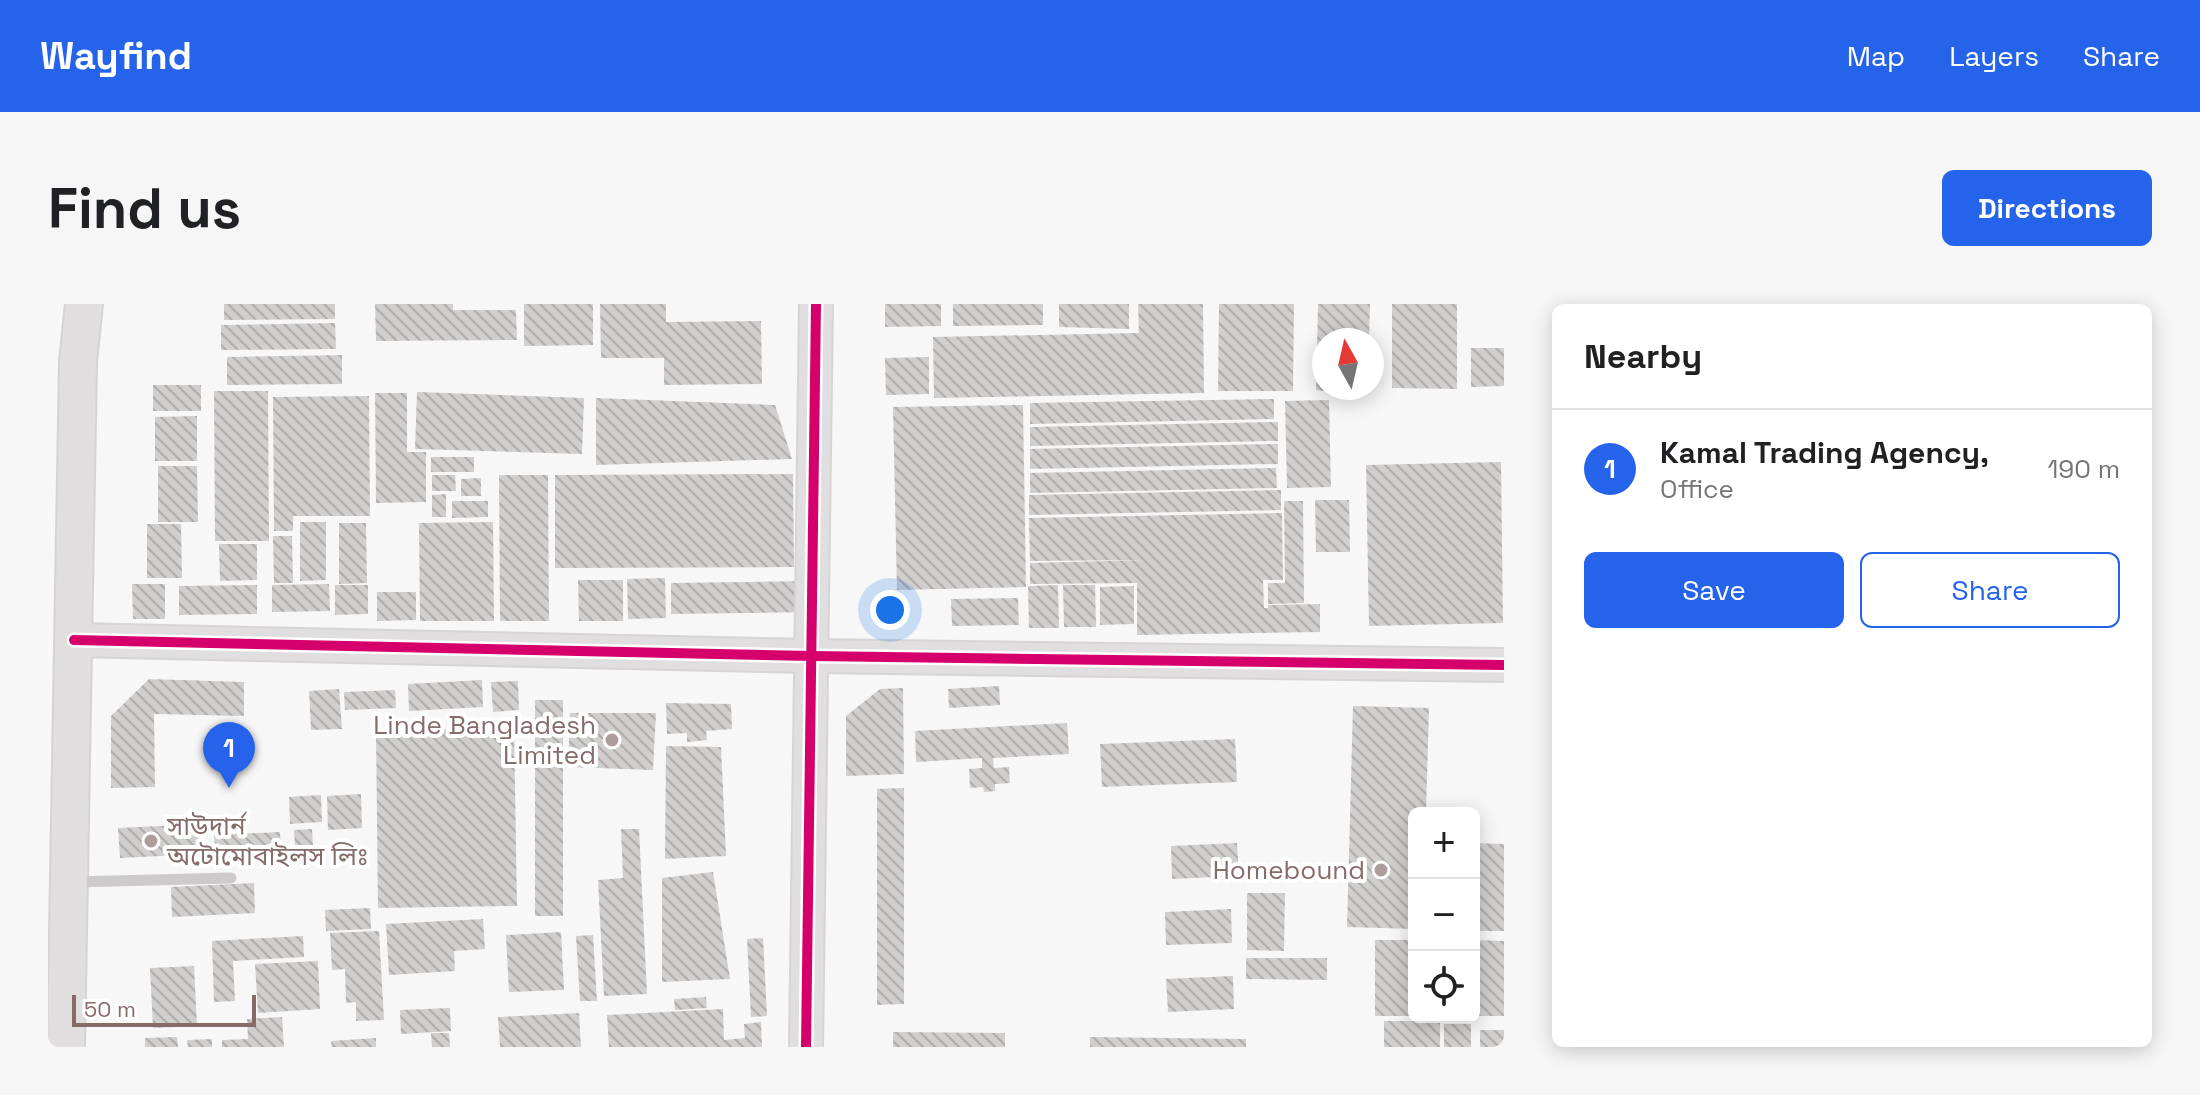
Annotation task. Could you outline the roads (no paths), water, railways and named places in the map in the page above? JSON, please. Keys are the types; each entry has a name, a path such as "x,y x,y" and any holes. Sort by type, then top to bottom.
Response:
{"main road":[{"path":"65,304 78,362"},
{"path":"66,1047 78,362 84,304"}],"street":[{"path":"806,1047 816,304"},
{"path":"74,640 811,656 1504,665"}],"lane":[{"path":"69,882 231,878"}],"place":[{"name":"Linde Bangladesh Limited","path":"612,740"},
{"name":"Kamal Trading Agency,","path":"229,788"},
{"name":"সাউদার্ন অটোমোবাইলস লিঃ","path":"151,841"},
{"name":"Homebound","path":"1381,870"}]}
